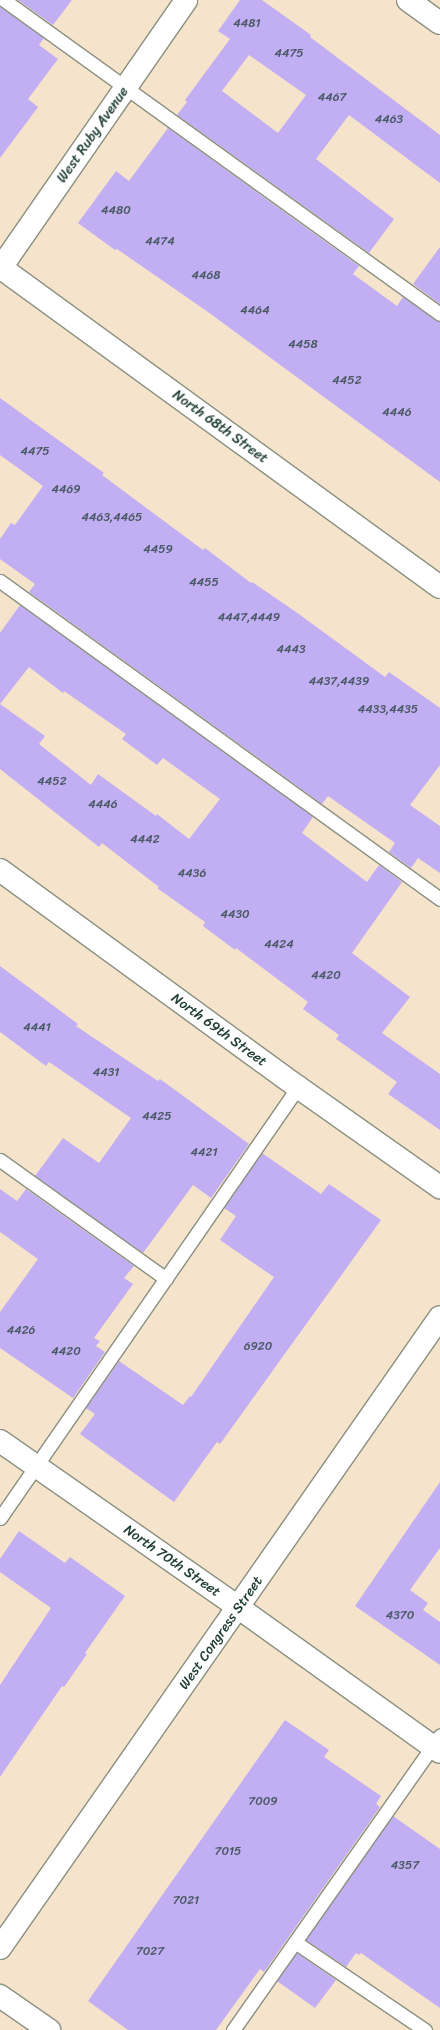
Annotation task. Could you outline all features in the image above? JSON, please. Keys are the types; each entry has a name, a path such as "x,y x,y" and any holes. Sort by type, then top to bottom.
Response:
{"street":[{"name":"West Ruby Avenue","path":"0,268 186,0"},
{"path":"408,0 440,23"},
{"name":"North 68th Street","path":"0,268 440,587"},
{"name":"North 69th Street","path":"0,870 298,1087 440,1187"},
{"name":"West Congress Street","path":"0,1948 239,1608 440,1317"},
{"name":"North 70th Street","path":"0,1441 437,1744"},
{"path":"0,1996 49,2030"}],"lane":[{"path":"4,0 440,314"},
{"path":"0,581 440,899"},
{"path":"0,1518 298,1087"},
{"path":"0,1160 166,1279"},
{"path":"233,2030 437,1744"},
{"path":"295,1942 426,2030"}],"building":[{"path":"18,0 72,0 53,25"},
{"path":"240,0 262,0 311,35 310,37 440,135 440,183 349,115 316,159 394,219 369,253 177,115 187,102 185,100 230,39 218,31","holes":["249,55 306,95 278,133 222,91"]},
{"path":"0,7 44,38 39,45 58,59 28,99 38,107 0,158"},
{"path":"168,128 359,266 353,274 397,306 403,297 440,322 440,482 208,312 117,249 115,250 78,223 116,171 129,181"},
{"path":"440,247 440,304 413,284"},
{"path":"0,398 104,473 102,475 203,550 205,548 251,583 252,582 296,612 385,677 389,672 440,708 440,765 410,805 440,826 440,873 418,858 411,868 389,852 395,843 328,796 322,804 29,592 35,584 0,559 0,539 11,523 15,525 43,486 0,455"},
{"path":"20,605 313,817 302,833 367,882 379,865 402,882 352,953 410,997 382,1033 440,1074 440,1130 388,1094 397,1082 336,1039 339,1035 303,1009 308,1002 236,948 235,950 203,926 205,922 157,888 159,887 102,843 99,847 0,769 0,704 0,633","holes":["29,667 63,693 64,691 126,734 122,739 157,765 163,758 220,799 189,839 157,814 156,816 98,774 91,785 39,744 45,736 0,704"]},
{"path":"0,966 78,1024 76,1026 158,1081 160,1079 249,1144 211,1198 193,1185 143,1253 35,1176 63,1138 99,1163 131,1118 49,1062 46,1066 0,1032"},
{"path":"262,1153 321,1194 329,1184 381,1220 220,1444 217,1442 174,1502 80,1434 95,1414 86,1408 119,1361 183,1405 190,1396 191,1397 274,1277 220,1240 236,1216 224,1208"},
{"path":"0,1189 17,1201 26,1189 134,1266 124,1278 133,1284 94,1338 100,1341 96,1346 105,1352 73,1398 0,1348 0,1312 38,1259 0,1232"},
{"path":"440,1482 440,1548 410,1590 428,1603 423,1610 440,1622 440,1665 355,1606"},
{"path":"19,1531 65,1563 70,1557 125,1596 85,1653 87,1654 64,1687 62,1686 0,1777 0,1685 51,1608 0,1572 0,1559"},
{"path":"285,1720 329,1750 324,1757 381,1796 376,1804 380,1807 264,1972 260,1969 216,2030 128,2030 88,2001"},
{"path":"393,1816 440,1849 440,2008 361,1953 359,1955 356,1953 346,1967 306,1940"},
{"path":"297,1953 336,1980 315,2008 277,1981"}]}
